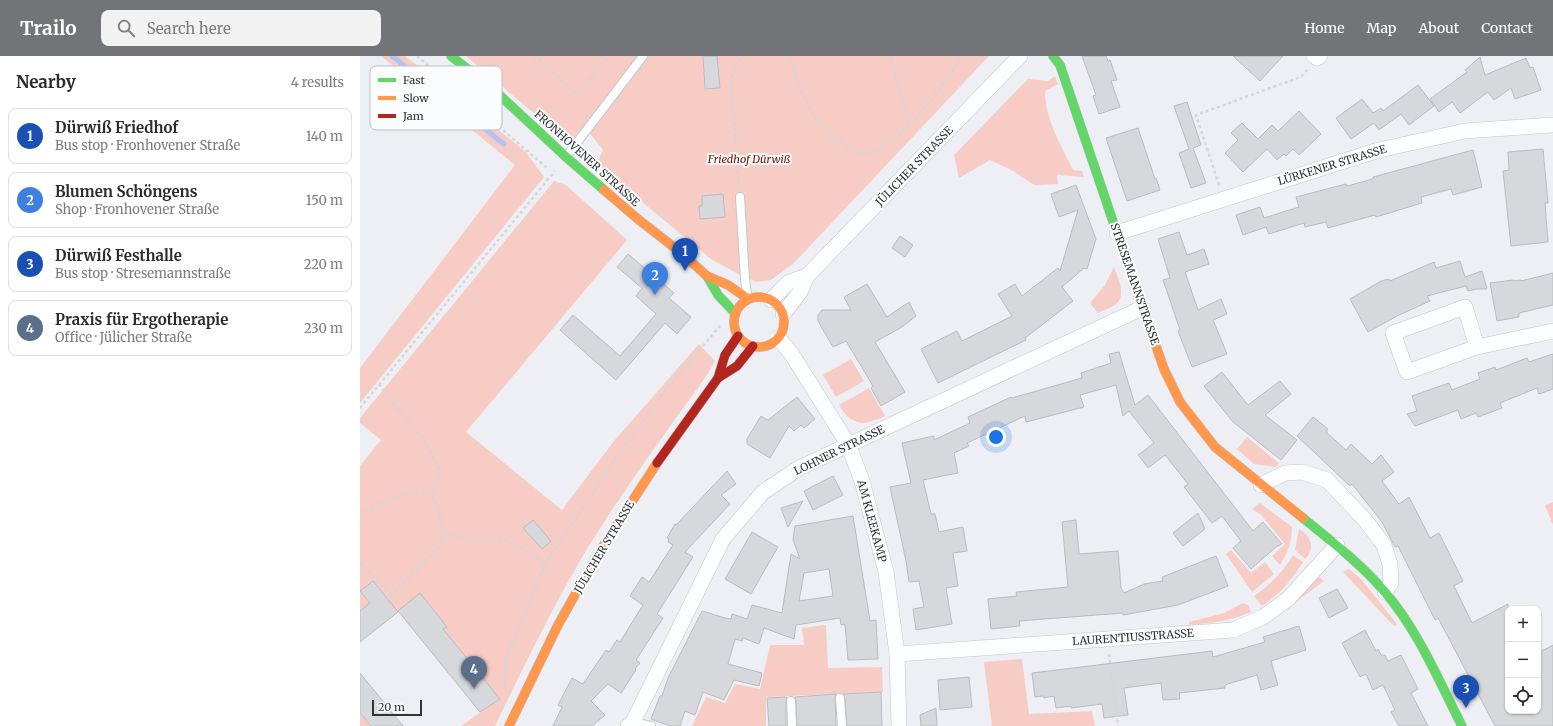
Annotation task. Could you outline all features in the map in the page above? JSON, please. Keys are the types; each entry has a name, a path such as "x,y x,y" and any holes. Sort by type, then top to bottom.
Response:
{"street":[{"name":"FRONHOVENER STRASSE","path":"451,56 463,66"},
{"name":"JÜLICHER STRASSE","path":"783,314 800,292 808,276 1020,56"},
{"name":"STRESEMANNSTRASSE","path":"1053,56 1060,65 1142,308 1164,368 1180,402 1215,447 1337,545 1385,592 1407,623 1424,652 1462,726"},
{"name":"FRONHOVENER STRASSE","path":"502,98 566,157 707,276 728,285 748,299"},
{"name":"LÜRKENER STRASSE","path":"1117,233 1379,150 1466,131 1553,125"},
{"name":"FRONHOVENER STRASSE","path":"707,276 718,295 735,314"},
{"name":"JÜLICHER STRASSE","path":"771,300 789,282 808,276"},
{"path":"760,296 771,300 778,306 783,314 784,322 782,331 778,338 771,344 762,347 744,343 738,336 734,325 735,314 740,305 748,299 760,296"},
{"path":"1477,347 1465,307 1393,333 1406,372 1477,347 1553,331"},
{"name":"LOHNER STRASSE","path":"631,724 723,539 763,492 799,468 848,444 1142,308"},
{"name":"JÜLICHER STRASSE","path":"509,726 558,625 598,554 651,471 718,378 725,355 738,336"},
{"name":"AM KLEEKAMP","path":"778,338 791,353 848,444 862,481 886,572 897,654 899,726"},
{"name":"JÜLICHER STRASSE","path":"718,378 737,366 753,346"},
{"path":"1261,485 1284,473 1302,472 1327,480 1365,520 1384,545 1390,564 1391,583 1385,592"},
{"name":"LAURENTIUSSTRASSE","path":"897,654 1233,630 1263,617 1288,599 1337,545"}],"lane":[{"path":"566,157 644,56"},
{"path":"740,198 745,279 748,299"},
{"path":"840,698 842,726"},
{"path":"791,702 792,726"},
{"path":"631,724 651,726"}],"path":[{"path":"417,56 429,66"},
{"path":"534,56 578,94 608,56"},
{"path":"740,198 731,81 737,62 744,56"},
{"path":"789,56 792,69 810,109 826,131 852,150 866,153 876,151 897,138 927,105 954,70 961,56"},
{"path":"890,56 909,125"},
{"path":"1224,198 1196,115 1301,77 1317,57"},
{"path":"502,129 547,168 566,157"},
{"path":"360,408 566,157"},
{"path":"504,678 506,659 546,562 620,452 668,387 723,321"},
{"path":"379,384 390,400 421,437 437,463 439,470 432,493 438,508 444,535 435,550 390,597 383,602"},
{"path":"360,513 390,499 412,492 432,493"},
{"path":"444,535 452,535 479,542 493,539 507,540 546,562"},
{"path":"360,563 385,589 390,597"},
{"path":"386,600 396,614"},
{"path":"1107,639 1118,726"}],"green space":[{"path":"381,56 405,56 418,66 393,66"},
{"name":"Friedhof Dürwiß","path":"466,56 989,56 793,264 771,280 757,282 740,275 711,259 596,164 603,150 588,131 578,143 555,131 502,86 502,66 478,66"},
{"path":"1055,76 1058,84 1045,91 1048,112 1054,132 1073,170 1082,171 1084,177 1057,175 1058,184 1034,185 1013,171 990,160 959,178 954,155 1028,79 1048,81"},
{"path":"472,130 498,130 525,151 544,177 360,403 360,368 515,165"},
{"path":"554,181 566,185 627,240 466,432 562,510 614,441 699,344 715,361 707,375 630,483 587,549 551,614 495,726 461,726 500,699 443,629 447,627 420,593 393,616 384,595 373,581 360,591 360,466 381,440 360,423 360,418"},
{"path":"1114,267 1121,286 1121,296 1112,307 1098,313 1090,303 1105,285"},
{"path":"851,359 864,381 836,397 823,375"},
{"path":"869,388 885,416 865,423 854,421 839,405"},
{"path":"1247,437 1279,463 1276,467 1254,464 1237,449"},
{"path":"1553,502 1553,525 1545,505"},
{"path":"1260,503 1292,527 1289,547 1280,565 1272,556 1285,544 1261,515 1252,509"},
{"path":"1299,529 1307,535 1311,542 1310,551 1305,559 1295,550"},
{"path":"1231,550 1251,573 1265,562 1274,574 1252,592 1226,554"},
{"path":"1293,555 1303,562 1285,586 1262,606 1254,596 1276,578"},
{"path":"1349,569 1361,579 1397,624 1394,626 1343,572"},
{"path":"1317,575 1324,581 1296,602 1293,597"},
{"path":"360,591 370,603 360,611"},
{"path":"1243,603 1248,605 1251,612 1228,620 1189,625 1189,622 1224,613"},
{"path":"826,625 828,668 882,667 883,692 766,697 766,726 692,726 706,697 725,703 735,684 760,689 770,645 804,645 802,628"},
{"path":"1022,659 1029,714 1092,711 1095,726 992,726 984,662"},
{"path":"360,713 371,726 360,726"}],"building":[{"path":"703,56 717,56 720,88 705,89"},
{"path":"1082,56 1106,56 1108,61 1110,60 1117,80 1111,81 1120,107 1099,114 1093,96 1096,95"},
{"path":"1233,56 1283,56 1260,81"},
{"path":"1480,57 1485,75 1526,58 1530,68 1533,67 1541,90 1515,99 1511,88 1494,100 1488,92 1460,113 1452,102 1439,112 1430,99 1467,72 1465,70"},
{"path":"1418,85 1434,106 1409,125 1401,114 1379,130 1374,123 1351,139 1336,118 1362,99 1373,113 1381,108 1383,111"},
{"path":"1187,102 1201,145 1193,148 1206,183 1191,188 1179,153 1189,149 1174,106"},
{"path":"1299,111 1321,134 1299,155 1293,149 1286,156 1284,154 1277,160 1267,149 1243,172 1225,153 1238,140 1231,133 1242,123 1258,139 1272,125 1278,131"},
{"path":"1138,128 1160,190 1127,201 1106,138"},
{"path":"1543,149 1548,203 1545,203 1548,242 1511,246 1503,171 1509,170 1508,152"},
{"path":"1473,150 1482,187 1453,195 1451,189 1421,197 1422,203 1376,217 1375,215 1328,228 1326,222 1305,227 1304,223 1269,234 1266,227 1243,235 1236,215 1260,207 1264,218 1299,207 1296,197 1346,184 1347,186 1373,179 1373,177"},
{"path":"1076,185 1096,239 1087,269 1084,268 1062,287 1073,301 1025,338 1026,340 938,383 921,349 957,331 962,341 1012,316 998,294 1015,284 1022,296 1058,268 1060,271 1078,210 1059,217 1051,194"},
{"path":"723,194 725,217 700,219 699,206 702,206 702,196"},
{"path":"1179,232 1187,255 1204,249 1209,264 1185,272 1198,310 1221,299 1227,314 1213,320 1227,354 1192,367 1178,331 1180,330 1163,280 1170,278 1158,239"},
{"path":"900,236 913,245 905,257 892,248"},
{"path":"628,254 674,293 669,298 691,317 677,334 665,323 616,380 560,330 573,315 620,356 656,314 636,296 642,288 617,267"},
{"path":"1460,261 1465,277 1482,271 1487,289 1468,291 1466,286 1427,296 1430,301 1397,316 1368,332 1350,299 1381,281 1389,279 1390,281 1434,262 1436,268"},
{"path":"1553,273 1553,305 1519,313 1519,317 1497,321 1490,283 1513,280 1521,281"},
{"path":"867,284 887,317 909,302 916,316 902,327 875,342 905,392 881,406 871,388 873,386 846,341 833,347 818,321 818,315 822,310 851,310 844,297"},
{"path":"1119,352 1135,405 1148,395 1253,531 1263,522 1282,544 1276,547 1251,569 1233,548 1241,541 1222,516 1212,523 1184,487 1188,484 1165,455 1148,468 1138,455 1154,443 1129,411 1123,416 1116,385 1080,395 1084,407 1026,422 1025,416 967,443 969,446 954,453 958,473 923,480 931,514 935,514 939,532 963,527 967,551 953,553 958,586 946,588 952,624 916,630 913,609 924,607 919,581 909,582 890,487 911,483 902,443 934,436 934,440 970,423 968,417 1011,397 1012,398 1082,378 1081,373 1111,363 1109,354"},
{"path":"1553,354 1553,389 1539,394 1537,388 1500,403 1502,408 1478,417 1476,413 1461,419 1458,410 1415,426 1407,414 1417,411 1412,396 1449,383 1452,390 1480,379 1478,373 1495,367 1496,370 1527,358 1529,362"},
{"path":"1222,372 1248,405 1280,381 1291,394 1265,415 1297,440 1281,460 1233,422 1204,386"},
{"path":"797,397 815,419 804,428 801,425 794,431 789,426 770,458 747,444 747,439 761,416 768,420"},
{"path":"1313,417 1328,429 1326,432 1346,450 1351,444 1372,464 1381,455 1394,472 1382,481 1399,504 1409,497 1430,538 1439,533 1463,581 1454,586 1472,623 1508,604 1508,606 1505,606 1505,714 1541,714 1541,651 1553,645 1553,726 1495,726 1438,618 1435,620 1398,546 1395,547 1382,522 1352,484 1350,486 1297,436"},
{"path":"727,471 736,484 721,495 730,504 685,552 693,557 657,614 663,618 636,660 640,663 621,693 608,684 591,701 605,715 592,726 553,726 562,707 558,705 572,678 583,684 606,650 609,652 617,640 620,642 643,605 630,596 642,577 649,582 673,545 668,542 669,539 667,538 675,524 676,525"},
{"path":"833,476 843,495 813,510 804,491"},
{"path":"803,501 788,527 781,508"},
{"path":"1198,513 1205,529 1183,546 1173,533"},
{"path":"853,516 870,621 876,620 878,659 848,660 845,624 841,625 840,618 796,625 794,639 764,628 759,644 743,638 742,641 735,639 728,664 762,673 759,686 734,680 724,700 703,692 695,715 685,711 680,726 670,726 651,719 660,696 662,696 668,678 702,611 731,619 732,614 747,619 752,605 782,613 791,554 800,559 793,540 795,526","holes":["829,569 833,596 799,601 804,573"]},
{"path":"533,520 551,541 542,549 523,528"},
{"path":"1076,520 1079,554 1118,551 1121,588 1124,593 1144,584 1163,581 1162,577 1216,556 1228,586 1178,605 1123,615 1123,613 1019,621 1020,626 991,629 988,599 1017,596 1016,592 1068,587 1062,522"},
{"path":"752,532 778,547 751,594 725,579"},
{"path":"373,581 398,612 360,642 360,611 370,603 360,591"},
{"path":"1337,589 1348,608 1329,618 1319,598"},
{"path":"420,593 447,627 443,629 500,699 480,712 398,611"},
{"path":"1299,626 1306,650 1271,661 1278,685 1261,690 1257,675 1225,685 1225,688 1179,693 1180,699 1163,700 1161,683 1124,688 1128,715 1104,718 1102,704 1071,708 1071,706 1056,708 1054,696 1044,698 1044,696 1035,697 1032,673 1212,651 1213,657 1265,642 1263,637"},
{"path":"1365,630 1376,651 1378,649 1382,656 1385,655 1388,661 1401,655 1418,689 1411,693 1428,726 1399,726 1391,712 1395,710 1383,685 1373,690 1366,674 1360,677 1342,643"},
{"path":"360,673 403,726 371,726 360,713"},
{"path":"969,677 972,707 940,710 938,680"},
{"path":"881,692 882,726 847,726 845,698 843,694"},
{"path":"836,694 836,726 797,726 795,697"},
{"path":"787,697 786,726 769,726 767,698"},
{"path":"936,708 937,726 921,726 920,715"}],"waterway":[{"path":"392,56 405,66"},
{"path":"486,130 504,144"}],"traffic: fast":[{"path":"451,56 464,66"},
{"path":"1053,56 1060,65 1140,301"},
{"path":"502,97 604,190"},
{"path":"707,276 718,295 735,313"},
{"path":"1303,518 1365,571 1396,606 1418,639 1462,726"}],"traffic: slow":[{"path":"604,190 679,251 707,276 728,285 748,299"},
{"path":"759,297 769,299 777,304 782,312 784,322 782,332 777,340 769,345 759,347 749,345 741,340 736,332 734,322 736,312 741,304 749,299 759,297"},
{"path":"1140,301 1164,369 1180,402 1215,447 1303,518"},
{"path":"509,726 558,625 598,554 657,463"}],"traffic: jam":[{"path":"657,463 718,378 725,355 738,336"},
{"path":"718,378 737,366 753,346"}],"place":[{"name":"Dürwiß Friedhof","path":"685,271"},
{"name":"Blumen Schöngens","path":"655,295"},
{"name":"Praxis für Ergotherapie","path":"474,689"},
{"name":"Dürwiß Festhalle","path":"1466,708"}]}
